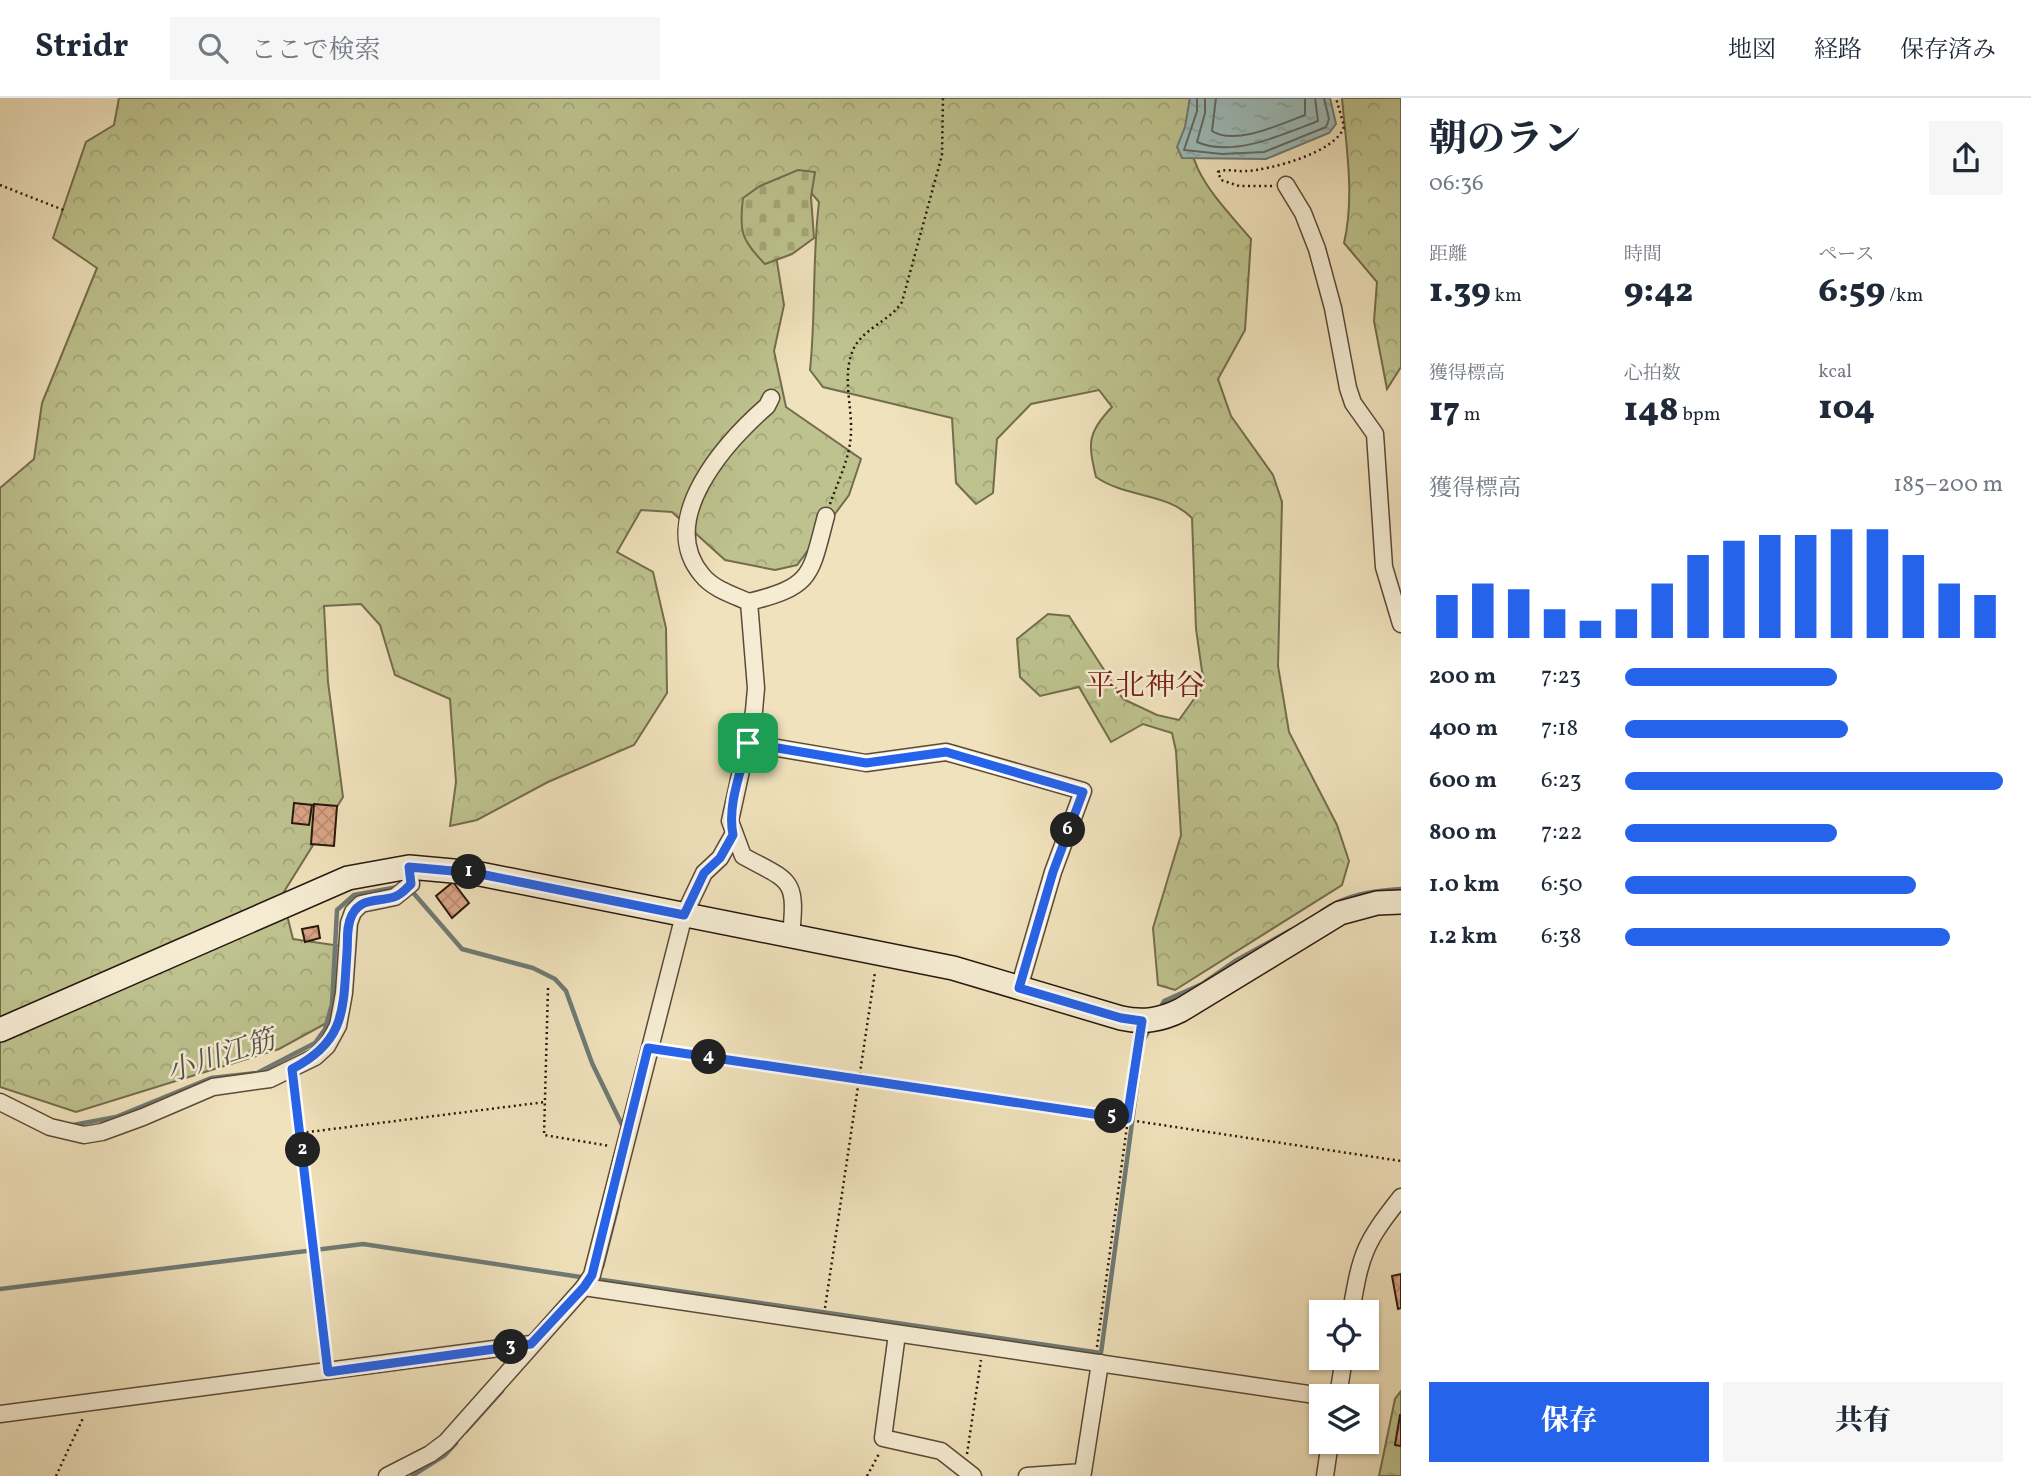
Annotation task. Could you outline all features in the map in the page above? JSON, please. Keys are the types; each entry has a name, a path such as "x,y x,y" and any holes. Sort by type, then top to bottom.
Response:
{"street":[{"path":"1286,185 1303,213 1317,249 1333,307 1353,403 1375,434 1384,568 1401,624"},
{"path":"771,398 768,406 719,454 705,472 690,515 688,541 702,575 716,587 749,602 785,593 802,583 813,566 826,516"},
{"path":"749,602 756,688 748,743 730,821 743,856 783,878 793,889 795,900 791,935"},
{"path":"748,743 866,763 946,752 1083,792 1053,872 1019,988"},
{"path":"387,1476 430,1454 446,1442 531,1344 590,1284 684,915 704,873 720,858 733,835"},
{"path":"0,1030 348,878 407,882 475,873 878,951 984,976 1121,1018 1142,1021 1165,1018 1181,1010 1340,913 1358,906 1401,902"},
{"path":"0,1101 50,1128 84,1135 123,1124 213,1087 254,1083 315,1058 327,1046 338,1027 344,993 349,923 353,912 361,904 407,882"},
{"path":"1353,1300 1359,1262 1369,1238 1401,1197"},
{"path":"590,1284 983,1347 1098,1356 1309,1394"},
{"path":"897,1334 883,1438 931,1447 969,1473"},
{"path":"0,1413 531,1344"},
{"path":"1027,1476 1083,1472 1098,1356"},
{"path":"1325,1476 1329,1454"}],"path":[{"path":"826,516 850,447 848,376 852,352 862,335 895,313 902,302 942,155 943,98"},
{"path":"1286,185 1239,186 1221,180 1218,172 1272,168 1316,152 1338,138 1344,126 1336,98"},
{"path":"0,185 66,211"},
{"path":"825,1307 878,951"},
{"path":"548,988 544,1135 626,1138"},
{"path":"1098,1356 1127,1119 1142,1021"},
{"path":"648,1048 1401,1161"},
{"path":"292,1069 328,1372"},
{"path":"301,1133 545,1102"},
{"path":"969,1473 983,1347"},
{"path":"56,1476 90,1402"},
{"path":"867,1476 879,1457 883,1438"}],"green space":[{"path":"119,98 1190,98 1189,141 1201,176 1251,239 1245,330 1218,379 1231,416 1273,475 1282,502 1278,666 1289,732 1337,825 1349,861 1342,885 1175,990 1158,985 1153,928 1181,835 1176,751 1172,733 1143,724 1111,742 1079,687 1040,696 1020,677 1017,639 1048,614 1069,616 1123,699 1157,715 1179,720 1204,685 1196,629 1192,518 1170,504 1120,489 1096,477 1092,439 1098,424 1112,407 1099,390 1031,404 997,439 993,493 976,504 956,483 952,418 823,387 810,370 819,202 802,182 767,200 784,305 774,351 786,407 861,459 849,495 797,565 775,570 725,560 672,512 641,510 617,552 653,572 666,628 667,693 634,745 548,782 477,820 450,826 456,782 450,699 395,675 380,625 361,604 324,606 328,682 343,797 282,895 293,939 341,946 332,1020 279,1049 76,1112 0,1087 0,488 34,459 42,403 97,268 53,238 86,142 114,125"},
{"path":"1342,98 1401,98 1401,367 1387,389 1374,321 1377,282 1344,243 1349,189"},
{"path":"798,170 815,172 811,197 814,238 792,254 765,264 746,241 741,219 743,198 760,186"},
{"path":"1401,1391 1401,1476 1379,1476 1395,1399"}],"water":[{"path":"1190,98 1330,98 1336,124 1329,133 1266,159 1182,158 1177,147 1185,127"}],"building":[{"path":"294,803 312,805 309,825 292,823"},
{"path":"314,804 337,806 334,846 311,844"},
{"path":"453,882 469,903 452,918 436,896"},
{"path":"318,926 320,938 305,942 302,929"},
{"path":"1401,1274 1401,1308 1398,1309 1392,1276"},
{"path":"1401,1415 1401,1446 1395,1445"}],"waterway":[{"name":"小川江筋","path":"73,1125 116,1117 211,1078 257,1073 315,1043 325,1029 332,1004 337,910 354,895 398,887"},
{"name":"小川江筋","path":"410,889 462,949 533,968 555,979 566,991 592,1063 624,1129"},
{"path":"1322,911 1360,894 1401,889"},
{"path":"1159,1010 1164,1001 1202,984 1235,961 1291,930"},
{"path":"596,1279 1101,1353 1143,1041 1151,1027"},
{"name":"小川江筋","path":"602,1267 618,1205"},
{"path":"0,1289 363,1244 587,1278"},
{"name":"小川江筋","path":"466,1431 502,1391"},
{"name":"小川江筋","path":"412,1476 445,1455 456,1443"}],"district":[{"name":"平北神谷","path":"1145,687"}],"route":[{"path":"748,743 866,763 946,752 1083,792 1053,872 1019,988 1121,1018 1142,1021 1127,1119 648,1048 592,1275 588,1283 531,1344 328,1372 292,1069 315,1058 327,1046 338,1027 344,993 349,923 353,912 361,904 401,894 411,884 409,867 475,873 684,915 704,873 720,858 733,835 730,821 748,743"}]}
